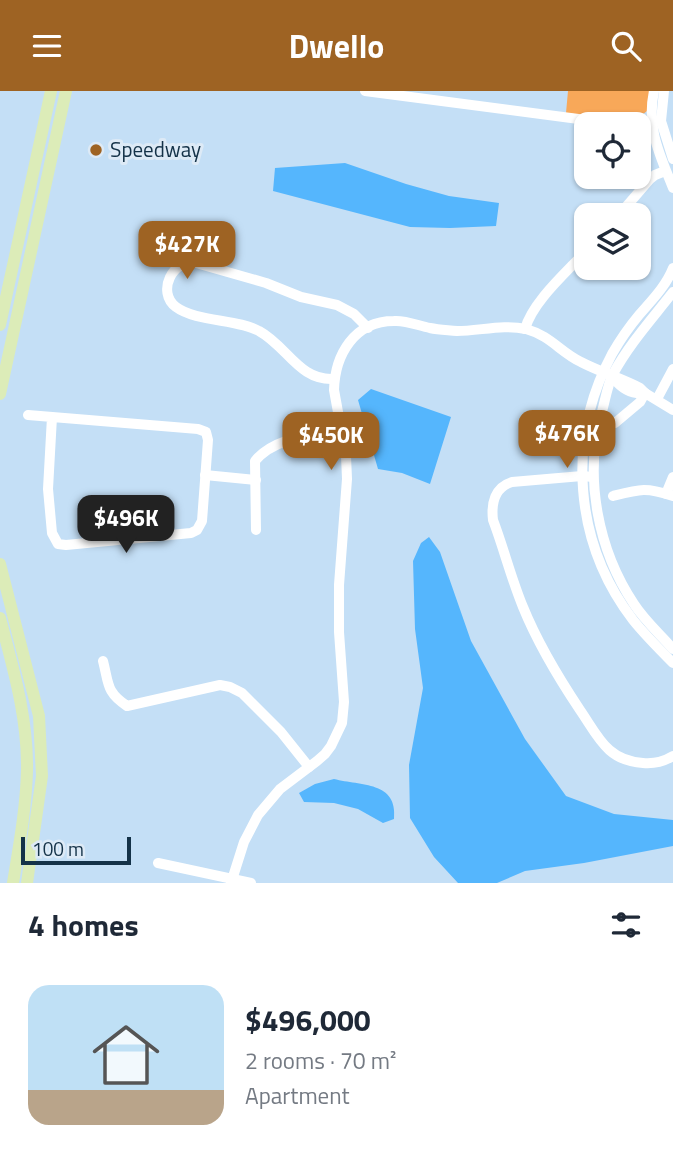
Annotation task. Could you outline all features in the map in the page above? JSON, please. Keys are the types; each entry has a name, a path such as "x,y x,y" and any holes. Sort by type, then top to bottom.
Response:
{"main road":[{"path":"0,325 51,91"},
{"path":"0,394 66,91"},
{"path":"0,564 39,716 42,776 27,883"},
{"path":"0,618 19,693 26,738 26,801 13,883"}],"street":[{"path":"365,91 609,123 656,121"},
{"path":"654,91 658,152 673,188"},
{"path":"664,91 656,121 673,159"},
{"path":"629,203 650,179 665,171"},
{"path":"334,379 316,378 299,367 272,339 257,330 177,308 172,304 167,291 169,279 177,268 190,262 196,263 266,283 301,297 337,305 354,314 368,328"},
{"path":"525,329 537,306 574,264"},
{"path":"673,268 660,291 626,330 590,407 583,443 602,531 618,576 643,617 673,649"},
{"path":"607,374 673,292"},
{"path":"231,881 258,815 280,789 325,754 342,723 344,702 339,585 347,479 334,379 342,351 351,341 368,328 394,321 450,330 525,329 555,342 575,359 607,374 622,388 637,394 645,393 673,410"},
{"path":"657,399 673,369"},
{"path":"615,423 640,402 645,393"},
{"path":"28,415 198,429 206,432 208,440 202,521 197,530 191,533 58,544 52,533 48,489 52,417"},
{"path":"256,530 255,461 261,454 281,443 341,429"},
{"path":"205,475 256,479"},
{"path":"588,476 588,524 601,564 633,619 673,663"},
{"path":"588,476 505,484 496,494 493,520 522,605 542,647 601,743 615,755 631,762 658,763 673,756"},
{"path":"613,496 650,489 669,495 673,477"},
{"path":"103,661 110,691 127,705 220,685 242,693 276,727 309,767"},
{"path":"158,863 231,881 251,883"}],"shaded area":[{"path":"568,91 650,91 645,112 566,113"}],"water":[{"path":"345,163 449,196 499,203 496,226 410,227 273,191 275,168"},
{"path":"371,389 451,417 430,484 402,473 378,469 358,400"},
{"path":"429,537 440,552 471,641 525,739 566,796 614,814 673,820 673,846 525,871 497,883 458,883 434,857 410,818 409,765 423,688 415,629 413,561 421,543"},
{"path":"334,779 384,791 394,807 394,819 383,823 358,809 334,803 304,802 299,793 315,784"}],"place":[{"name":"Speedway","path":"96,150"}]}
